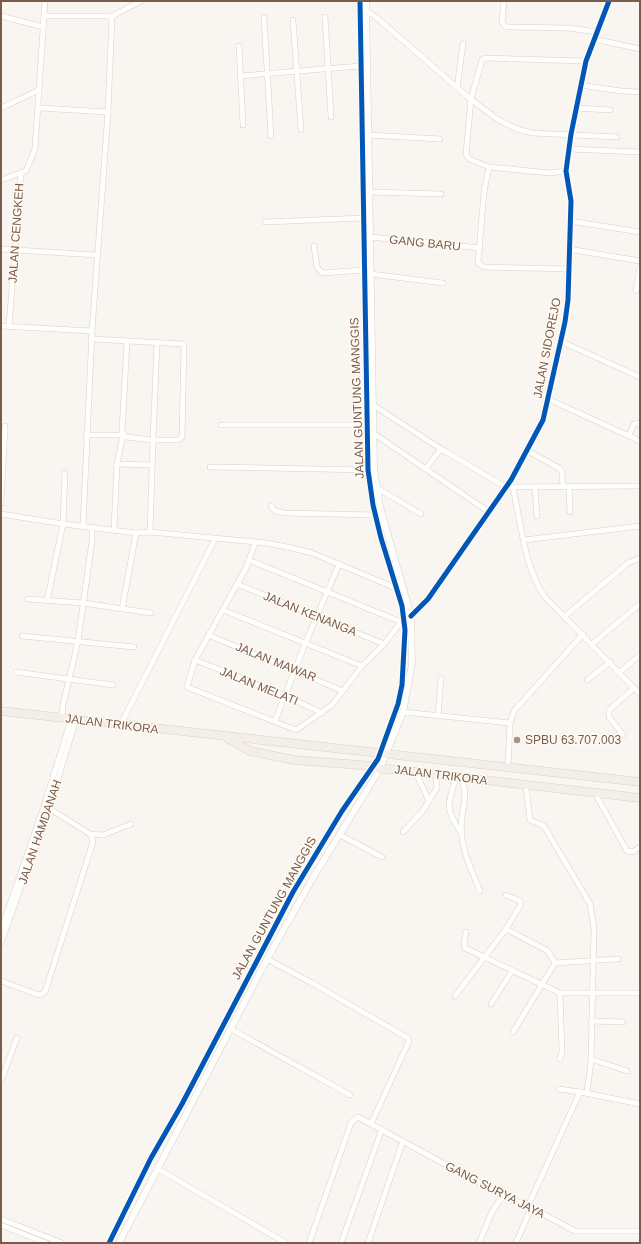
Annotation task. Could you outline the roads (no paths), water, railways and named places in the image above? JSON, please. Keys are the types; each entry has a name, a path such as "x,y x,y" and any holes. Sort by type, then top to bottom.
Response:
{"main road":[{"name":"JALAN TRIKORA","path":"1,711 640,782"},
{"name":"JALAN TRIKORA","path":"223,735 250,751 294,760 390,769 526,786 640,798"},
{"path":"250,751 249,743 252,739"}],"street":[{"name":"JALAN CENGKEH","path":"9,326 21,173 28,167 35,149 39,108 45,1"},
{"path":"44,16 112,16 141,1"},
{"name":"JALAN GUNTUNG MANGGIS","path":"109,1243 150,1158 182,1104 228,1013 303,873 388,753 403,712 412,664 410,616 389,541 374,469 369,134 365,124 360,66 360,1"},
{"name":"JALAN GUNTUNG MANGGIS","path":"119,1243 267,959 314,876 340,835 377,768 379,753 396,709 402,685 405,658 403,622 396,588 376,516 368,470 363,218 366,1"},
{"path":"504,1 502,22 506,26 569,28 597,32"},
{"name":"JALAN SIDOREJO","path":"410,616 428,599 490,512 506,487 542,420 548,399 568,300 567,269 571,201 566,171 571,134 580,84 586,61 609,1"},
{"path":"367,11 376,17 471,99 497,119 525,131 617,137"},
{"path":"1,16 43,27"},
{"path":"83,526 86,435 96,255 108,112 112,16"},
{"path":"325,17 330,117"},
{"path":"264,18 271,136"},
{"path":"293,20 301,130"},
{"path":"594,39 640,48"},
{"path":"458,88 463,44"},
{"path":"239,46 243,125"},
{"path":"566,171 550,173 489,167 467,158 471,99 482,60 485,58 586,61"},
{"path":"240,76 360,66"},
{"path":"580,84 621,92 640,92"},
{"path":"1,108 40,90"},
{"path":"39,108 108,112"},
{"path":"576,108 610,110"},
{"path":"369,134 440,139"},
{"path":"569,149 640,152"},
{"path":"489,167 484,192 478,263 484,267 567,269"},
{"path":"1,180 21,173"},
{"path":"370,192 441,194"},
{"path":"265,222 363,218"},
{"path":"570,221 640,232"},
{"name":"GANG BARU","path":"370,237 480,248"},
{"path":"314,246 317,267 322,273 364,270"},
{"path":"1,249 96,255"},
{"path":"568,250 640,261"},
{"path":"636,291 640,267"},
{"path":"371,274 443,283"},
{"path":"1,326 92,331"},
{"path":"365,335 372,336"},
{"path":"86,435 123,435 153,440 178,440 182,437 185,347 183,344 92,339"},
{"path":"114,530 117,464 123,435 127,340"},
{"path":"560,341 640,378"},
{"path":"150,532 157,343"},
{"path":"548,399 640,441"},
{"path":"373,406 441,449 506,487 640,486"},
{"path":"629,436 634,424 640,423"},
{"path":"221,425 366,425"},
{"path":"1,503 5,426"},
{"path":"373,433 490,512"},
{"path":"426,468 441,449"},
{"path":"526,450 559,468 562,472 570,512"},
{"path":"117,464 152,465"},
{"path":"210,467 368,470"},
{"path":"48,601 63,524 65,473"},
{"path":"534,487 537,516"},
{"path":"377,488 421,514"},
{"path":"514,488 528,557 539,588 564,617 583,634 640,694"},
{"path":"271,506 275,511 284,513 376,516"},
{"path":"1,514 63,524 136,533 150,532 266,543 299,550 403,590"},
{"path":"524,540 640,526"},
{"path":"62,718 63,705 78,641 92,541 92,527"},
{"path":"122,609 136,533"},
{"path":"121,724 215,539"},
{"path":"249,560 403,622 362,666 332,705 294,730 188,687 195,660 237,584 249,560 255,543"},
{"path":"564,617 628,563 640,558"},
{"path":"275,721 284,695 296,670 305,644 338,564"},
{"name":"JALAN KENANGA","path":"237,584 384,644"},
{"path":"28,599 83,603 151,613"},
{"path":"592,644 640,604"},
{"path":"222,610 362,666"},
{"path":"508,767 510,723 514,711 583,634"},
{"name":"JALAN MAWAR","path":"208,635 296,670 343,691"},
{"path":"22,636 134,647"},
{"path":"620,672 640,656"},
{"name":"JALAN MELATI","path":"195,660 284,695 322,713"},
{"path":"587,680 610,662"},
{"path":"16,672 113,685"},
{"path":"438,715 441,679"},
{"path":"623,735 609,717 609,710 634,688"},
{"path":"403,712 510,723"},
{"name":"JALAN HAMDANAH","path":"1,943 47,807 73,720"},
{"path":"416,773 429,801"},
{"path":"403,832 422,812 437,788 436,775"},
{"path":"458,777 448,802 448,809 462,835"},
{"path":"458,777 465,787 462,835 463,851 480,891"},
{"path":"526,786 530,820 544,826 590,904 594,928 591,1060 587,1092"},
{"path":"595,793 627,851 633,852 640,847"},
{"path":"47,807 90,834 103,835 131,824"},
{"name":"JALAN HAMDANAH","path":"1,930 47,807"},
{"path":"1,981 39,995 45,992 93,842 90,834"},
{"path":"340,835 382,857"},
{"path":"455,996 506,929 521,904 520,901 506,895"},
{"path":"506,929 548,951 555,963"},
{"path":"466,932 464,944 465,948 560,993 640,993"},
{"path":"267,959 408,1038 409,1041 371,1124"},
{"path":"555,963 618,959"},
{"path":"513,1032 555,963"},
{"path":"490,1004 512,971"},
{"path":"560,993 562,1052 560,1059"},
{"path":"591,1021 623,1022"},
{"path":"231,1029 350,1095"},
{"path":"2,1078 17,1038"},
{"path":"591,1060 627,1071"},
{"path":"559,1089 587,1092 640,1104"},
{"path":"518,1242 530,1206 580,1092"},
{"path":"182,1104 190,1108"},
{"name":"GANG SURYA JAYA","path":"309,1243 351,1123 358,1117 500,1194 504,1194 530,1206 575,1230 640,1231"},
{"path":"341,1243 382,1129"},
{"path":"368,1243 403,1141"},
{"path":"158,1169 286,1243"},
{"path":"479,1243 492,1212 504,1194"},
{"path":"1,1218 62,1243"},
{"path":"1,1225 46,1243"}],"place":[{"name":"SPBU 63.707.003","path":"517,740"}]}
